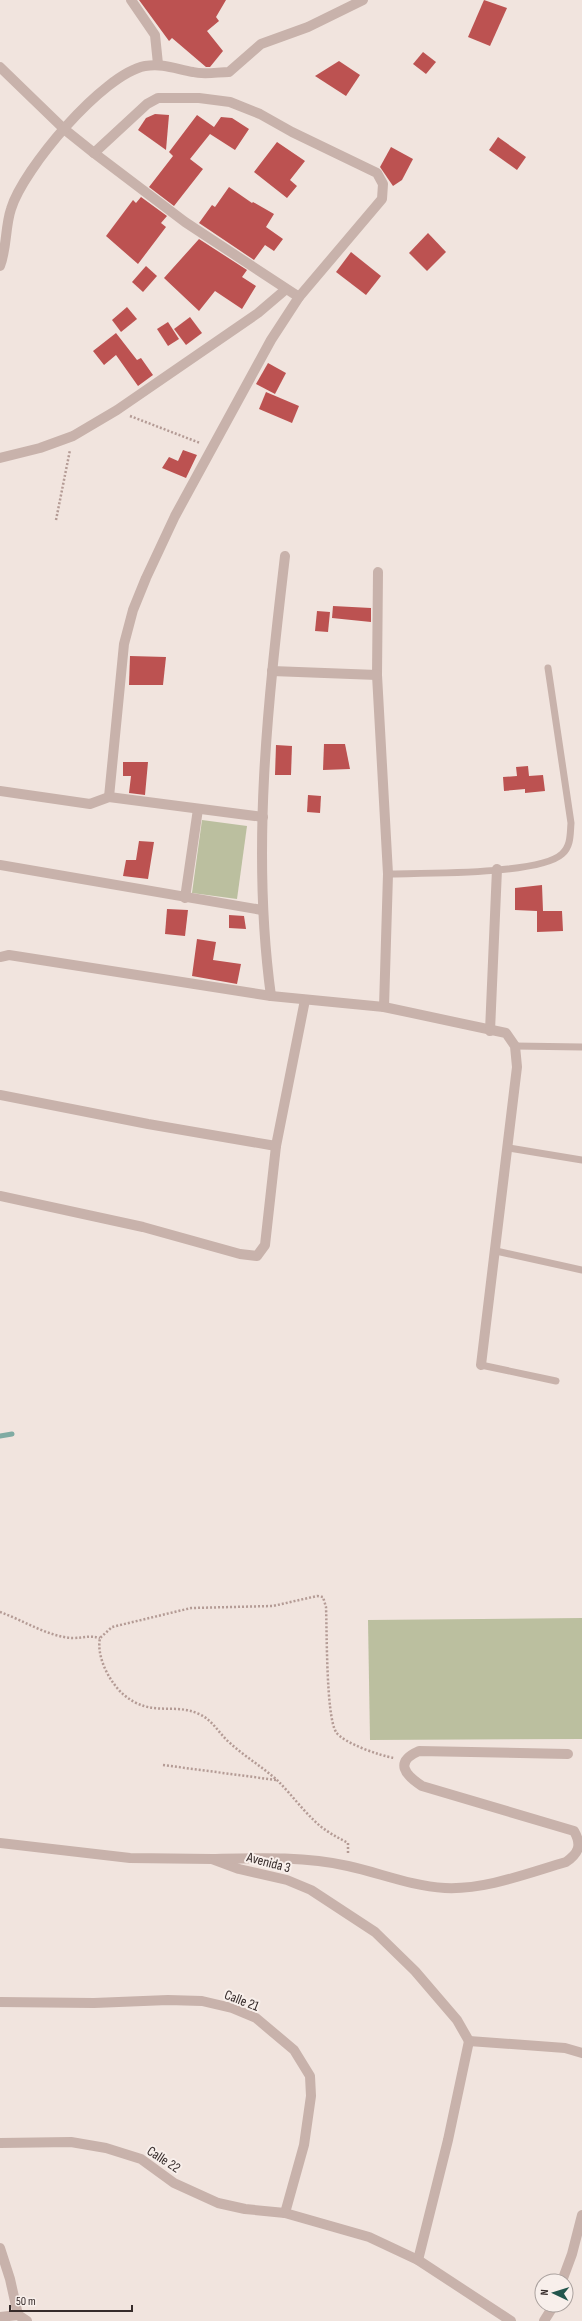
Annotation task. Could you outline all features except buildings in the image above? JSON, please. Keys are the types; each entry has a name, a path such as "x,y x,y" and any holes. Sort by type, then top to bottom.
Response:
{"street":[{"path":"132,0 154,35 158,64"},
{"path":"0,266 10,209 23,180 64,129 98,95 126,74 143,66 158,64 194,73 229,72 261,44 308,27 363,0"},
{"path":"0,67 64,129 94,154 185,222 285,290 299,297"},
{"path":"94,154 136,112 158,98 199,98 230,102 260,114 377,173 383,184 382,199 299,297 246,384 174,516 133,610 124,644 109,797"},
{"path":"0,458 40,448 73,436 117,410 258,313 285,290"},
{"path":"271,996 262,910 263,817 272,671 285,556"},
{"path":"378,572 377,675 388,874 384,1007"},
{"path":"272,671 377,675"},
{"path":"0,791 90,804 109,797 263,817"},
{"path":"185,898 198,809"},
{"path":"0,866 262,910"},
{"path":"490,1031 497,869"},
{"path":"0,957 9,955 271,996 384,1007 490,1031 506,1033 515,1046 517,1067 509,1148 481,1365"},
{"path":"0,1196 143,1227 240,1254 257,1256 265,1246 276,1146 305,1000"},
{"path":"0,1095 148,1124 276,1146"},
{"path":"212,1859 318,1861 348,1866 413,1883 446,1888 475,1886 566,1862 578,1854 580,1841 574,1831 422,1786 408,1777 404,1768 405,1761 409,1755 419,1750 568,1754"},
{"name":"Avenida 3","path":"0,1844 130,1858 212,1859 239,1869 287,1880 311,1890 374,1932 415,1970 457,2020 468,2041"},
{"name":"Calle 21","path":"0,2002 94,2003 168,2000 202,2001 232,2008 256,2018 294,2050 310,2076 311,2096 304,2145 285,2213"},
{"path":"418,2260 448,2140 468,2041 565,2048 582,2053"},
{"name":"Calle 22","path":"0,2143 71,2142 106,2148 141,2159 174,2183 218,2203 245,2209 285,2213 369,2237 418,2260 511,2321"},
{"path":"565,2273 572,2254 582,2215"},
{"path":"0,2248 10,2279 18,2315"},
{"path":"0,2317 18,2315 27,2321"}],"lane":[{"path":"388,874 497,869 542,865 562,854 570,843 571,823 548,668"},
{"path":"515,1046 582,1047"},
{"path":"509,1148 582,1160"},
{"path":"496,1251 582,1270"},
{"path":"481,1365 556,1381"}],"path":[{"path":"117,410 213,447"},
{"path":"56,520 73,436"},
{"path":"348,1866 348,1843 326,1830 277,1780 229,1743 213,1724 200,1714 183,1709 160,1710 142,1706 124,1695 112,1681 99,1652 100,1638 112,1627 191,1608 273,1606 317,1596 323,1597 326,1607 330,1706 336,1733 342,1740 378,1755 405,1761"},
{"path":"0,1612 55,1634 73,1638 89,1636 100,1638"},
{"path":"162,1765 277,1780"}],"green space":[{"path":"202,820 247,826 237,899 192,893"},
{"path":"582,1618 582,1739 370,1740 368,1620"}],"waterway":[{"path":"0,1436 12,1434"}]}
